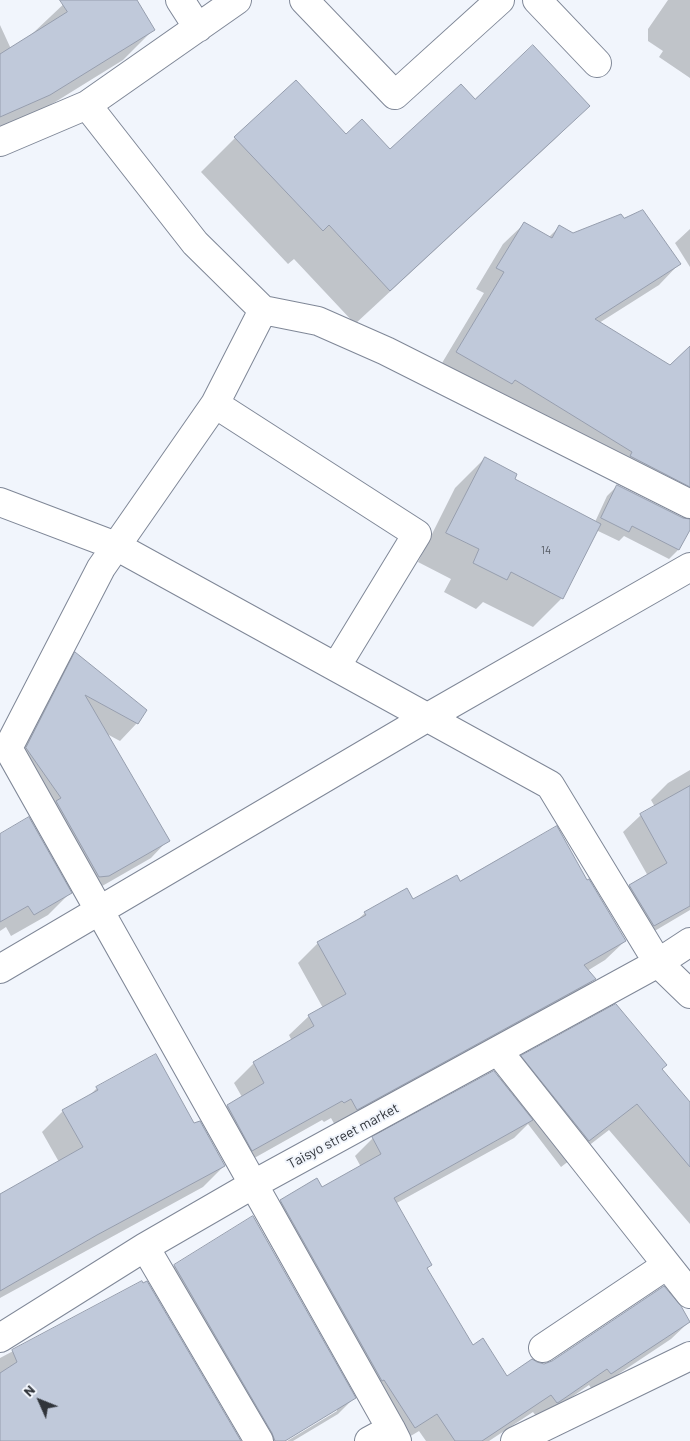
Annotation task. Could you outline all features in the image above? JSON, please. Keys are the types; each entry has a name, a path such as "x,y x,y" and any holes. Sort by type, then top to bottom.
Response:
{"street":[{"path":"180,0 198,28"},
{"path":"0,142 86,104 237,0"},
{"path":"304,0 395,95 500,0"},
{"path":"537,0 597,63"},
{"path":"86,104 195,243 263,310 318,321 386,351 690,504"},
{"path":"263,310 214,404 101,568 4,756 100,911 254,1184 386,1437"},
{"path":"214,404 417,534 336,666"},
{"path":"0,502 116,546 550,784 658,963 690,994"},
{"path":"0,969 428,717 690,567"},
{"name":"Taisyo street market","path":"0,1338 145,1246 254,1184 658,963 690,942"},
{"path":"498,1051 690,1294"},
{"path":"145,1246 259,1441"},
{"path":"543,1348 667,1265"},
{"path":"514,1441 690,1356"}],"building":[{"path":"60,0 137,0 155,30 50,95 0,117 0,54 67,12"},
{"path":"533,45 590,106 390,291 329,225 323,231 234,137 296,80 346,134 362,119 390,149 461,84 475,99"},
{"path":"643,210 681,264 595,319 670,365 690,346 690,487 630,456 632,452 515,380 512,384 456,352 504,272 496,268 524,222 552,238 559,225 573,233 621,214 624,218"},
{"path":"485,457 517,474 515,479 601,524 563,599 511,572 507,580 473,563 479,549 446,533"},
{"path":"617,485 683,518 690,519 690,530 679,550 632,526 629,532 601,518"},
{"path":"75,652 147,710 138,724 85,695 170,841 109,876 99,877 56,801 61,798 26,748"},
{"path":"690,786 690,906 654,926 629,885 667,863 640,814"},
{"path":"29,817 72,893 34,915 28,906 0,922 0,834"},
{"path":"557,826 587,880 589,879 626,941 584,965 596,979 357,1110 351,1099 344,1103 342,1101 252,1151 227,1105 264,1083 253,1062 314,1026 308,1015 346,994 317,942 366,915 364,912 407,888 413,899 457,875 460,881"},
{"path":"616,1004 667,1065 662,1069 690,1102 690,1167 637,1104 589,1141 521,1056"},
{"path":"156,1054 194,1123 200,1121 225,1166 97,1235 0,1291 0,1194 83,1147 62,1110 98,1090 96,1087"},
{"path":"494,1071 533,1120 394,1198 432,1265 427,1268 473,1345 483,1338 507,1376 532,1359 544,1364 552,1361 664,1286 681,1306 690,1322 611,1374 607,1369 557,1403 551,1395 482,1441 455,1441 437,1414 415,1428 384,1380 382,1381 280,1200 317,1178 322,1187 381,1154 372,1137"},
{"path":"253,1216 356,1398 285,1441 275,1441 174,1265"},
{"path":"142,1281 143,1283 147,1281 241,1441 0,1441 0,1373 17,1362 12,1350"}]}
